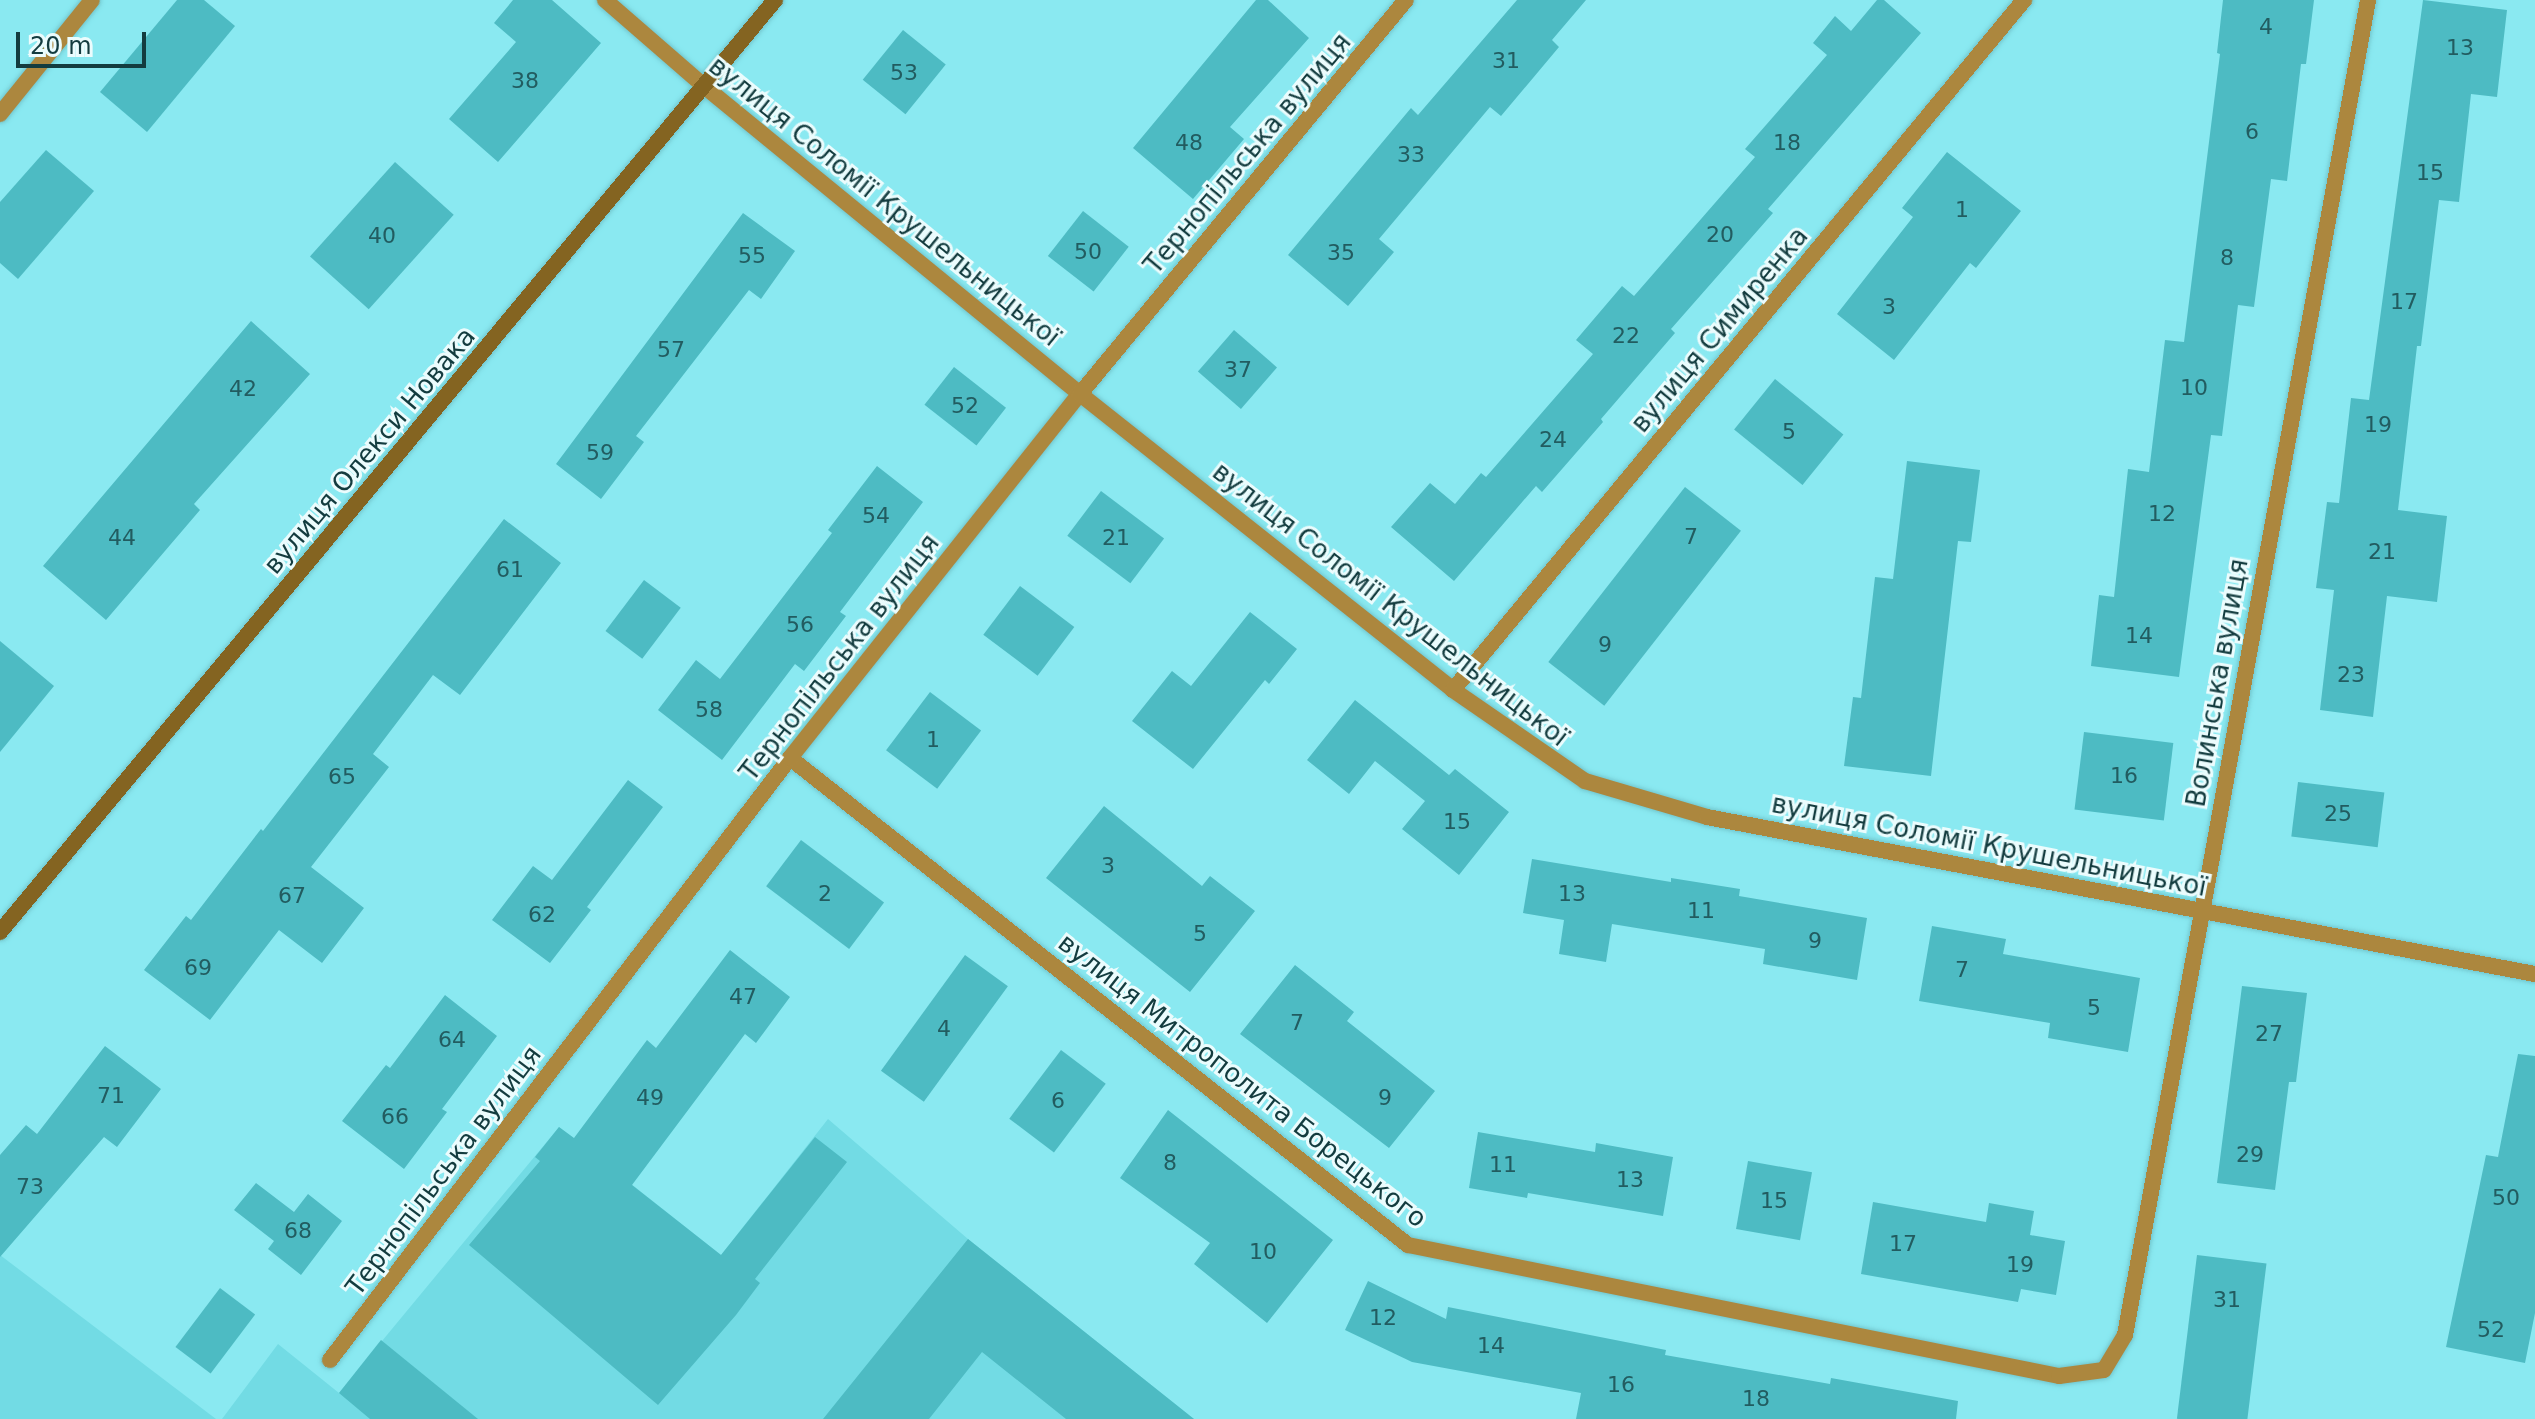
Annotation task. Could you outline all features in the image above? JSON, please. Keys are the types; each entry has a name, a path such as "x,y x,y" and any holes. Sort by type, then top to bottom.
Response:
{"main road":[{"name":"вулиця Олекси Новака","path":"0,932 775,0"}],"street":[{"path":"0,114 92,0"},
{"name":"вулиця Соломії Крушельницької","path":"605,0 705,87 1080,394 1453,690 1585,781 1643,801 1707,817 2535,974"},
{"name":"Тернопільська вулиця","path":"330,1360 790,758 1080,394 1406,0"},
{"name":"вулиця Симиренка","path":"1453,690 2024,0"},
{"name":"Волинська вулиця","path":"2104,1370 2125,1335 2368,0"},
{"name":"вулиця Митрополита Борецького","path":"790,758 1408,1245 2059,1376 2104,1370"}],"shaded area":[{"path":"828,1119 968,1239 1194,1419 222,1419 278,1344 339,1393 559,1127 721,1255"},
{"path":"0,1255 216,1419 0,1419"}],"building":[{"path":"177,0 204,0 235,26 147,132 100,92"},
{"path":"513,0 552,0 601,43 498,162 449,119 516,42 494,23"},
{"path":"1256,0 1268,0 1309,38 1230,127 1244,139 1193,199 1133,148"},
{"path":"1517,0 1586,0 1552,40 1559,47 1501,116 1490,107 1379,239 1394,252 1348,306 1288,255 1411,108 1418,115"},
{"path":"1877,0 1884,0 1921,33 1768,209 1773,213 1671,329 1675,333 1601,419 1603,422 1542,492 1536,486 1454,581 1391,527 1430,483 1455,504 1481,473 1486,477 1593,354 1576,340 1622,286 1634,296 1755,157 1745,149 1827,55 1813,43 1835,16 1851,31"},
{"path":"2223,0 2314,0 2306,64 2301,64 2287,181 2271,179 2254,307 2238,305 2222,436 2211,435 2179,677 2091,666 2099,595 2114,597 2128,469 2149,472 2165,340 2184,342 2220,54 2217,53"},
{"path":"2423,0 2507,10 2497,97 2471,94 2459,202 2439,200 2421,346 2417,346 2398,510 2447,516 2437,602 2387,596 2373,717 2320,710 2334,590 2316,588 2327,502 2339,503 2351,398 2369,400"},
{"path":"903,30 946,65 905,114 863,80"},
{"path":"46,150 94,191 18,279 0,263 0,202"},
{"path":"1947,152 2021,211 1976,268 1970,263 1894,360 1837,314 1913,217 1902,208"},
{"path":"395,162 454,215 369,309 310,256"},
{"path":"1083,211 1129,247 1094,292 1048,256"},
{"path":"743,213 795,251 761,299 749,290 636,436 644,442 601,499 556,464"},
{"path":"251,321 310,374 194,504 200,510 106,620 43,566"},
{"path":"1234,330 1277,367 1241,409 1198,372"},
{"path":"954,367 1006,408 976,445 924,405"},
{"path":"1775,379 1843,434 1802,485 1734,430"},
{"path":"1907,461 1980,470 1971,542 1958,541 1931,776 1844,766 1853,697 1861,698 1875,577 1893,579"},
{"path":"877,466 923,502 840,612 846,616 804,671 795,664 722,760 658,710 696,660 720,679 832,533 828,530"},
{"path":"1685,487 1741,531 1604,706 1548,662"},
{"path":"1101,491 1164,539 1130,583 1067,536"},
{"path":"504,519 561,563 460,695 433,675 373,754 389,767 311,867 364,908 322,963 279,930 210,1020 144,970 186,916 191,920 261,829 263,831"},
{"path":"644,580 681,608 642,659 605,631"},
{"path":"1020,586 1074,627 1038,676 983,635"},
{"path":"1250,612 1297,649 1269,684 1265,680 1193,769 1132,721 1172,671 1191,686"},
{"path":"0,641 54,686 0,752"},
{"path":"930,692 981,731 937,789 886,750"},
{"path":"1355,700 1449,775 1455,769 1509,812 1459,875 1402,829 1425,801 1375,761 1349,794 1307,760"},
{"path":"2084,732 2173,743 2164,820 2074,809"},
{"path":"628,780 663,807 587,907 591,910 550,963 492,920 533,866 552,880"},
{"path":"2298,782 2384,793 2378,847 2291,837"},
{"path":"1104,806 1202,886 1210,876 1255,911 1190,992 1046,878"},
{"path":"801,840 884,903 849,949 766,886"},
{"path":"1532,859 1671,882 1671,878 1740,889 1739,896 1867,918 1857,980 1763,964 1765,949 1612,924 1606,962 1559,954 1564,920 1523,913"},
{"path":"1932,926 2006,939 2003,954 2140,978 2128,1052 2048,1038 2050,1023 1919,1001"},
{"path":"730,950 790,997 756,1043 745,1034 632,1185 721,1255 815,1137 847,1162 755,1279 760,1283 736,1315 658,1405 469,1245 540,1161 535,1157 559,1127 574,1138 647,1040 656,1048"},
{"path":"965,955 1008,986 924,1102 881,1071"},
{"path":"1295,965 1354,1012 1347,1021 1435,1091 1389,1148 1240,1034"},
{"path":"2242,986 2307,993 2296,1082 2289,1082 2275,1190 2217,1183"},
{"path":"445,995 497,1036 442,1109 447,1112 404,1169 342,1121 386,1065 390,1068"},
{"path":"105,1046 161,1089 117,1147 104,1137 0,1257 0,1155 26,1125 37,1134"},
{"path":"1061,1050 1106,1084 1054,1152 1009,1119"},
{"path":"2518,1054 2535,1056 2535,1313 2525,1363 2446,1347 2486,1155 2498,1157"},
{"path":"1168,1110 1333,1240 1267,1323 1194,1264 1210,1243 1120,1178"},
{"path":"1478,1132 1595,1152 1596,1143 1673,1157 1663,1216 1528,1193 1527,1198 1469,1188"},
{"path":"1748,1161 1812,1172 1800,1240 1736,1229"},
{"path":"256,1183 294,1212 308,1194 342,1221 301,1275 268,1249 274,1241 234,1210"},
{"path":"1873,1202 1986,1222 1989,1203 2034,1211 2030,1235 2065,1241 2056,1295 2021,1289 2018,1302 1861,1274"},
{"path":"968,1239 1194,1419 1066,1419 982,1352 929,1419 823,1419"},
{"path":"2197,1255 2266,1264 2247,1419 2177,1419"},
{"path":"1368,1281 1446,1319 1448,1307 1666,1350 1665,1355 1830,1384 1831,1378 1958,1401 1956,1419 1576,1419 1581,1393 1412,1362 1345,1330"},
{"path":"220,1288 255,1314 211,1374 175,1347"},
{"path":"381,1340 478,1419 370,1419 339,1393"}]}
